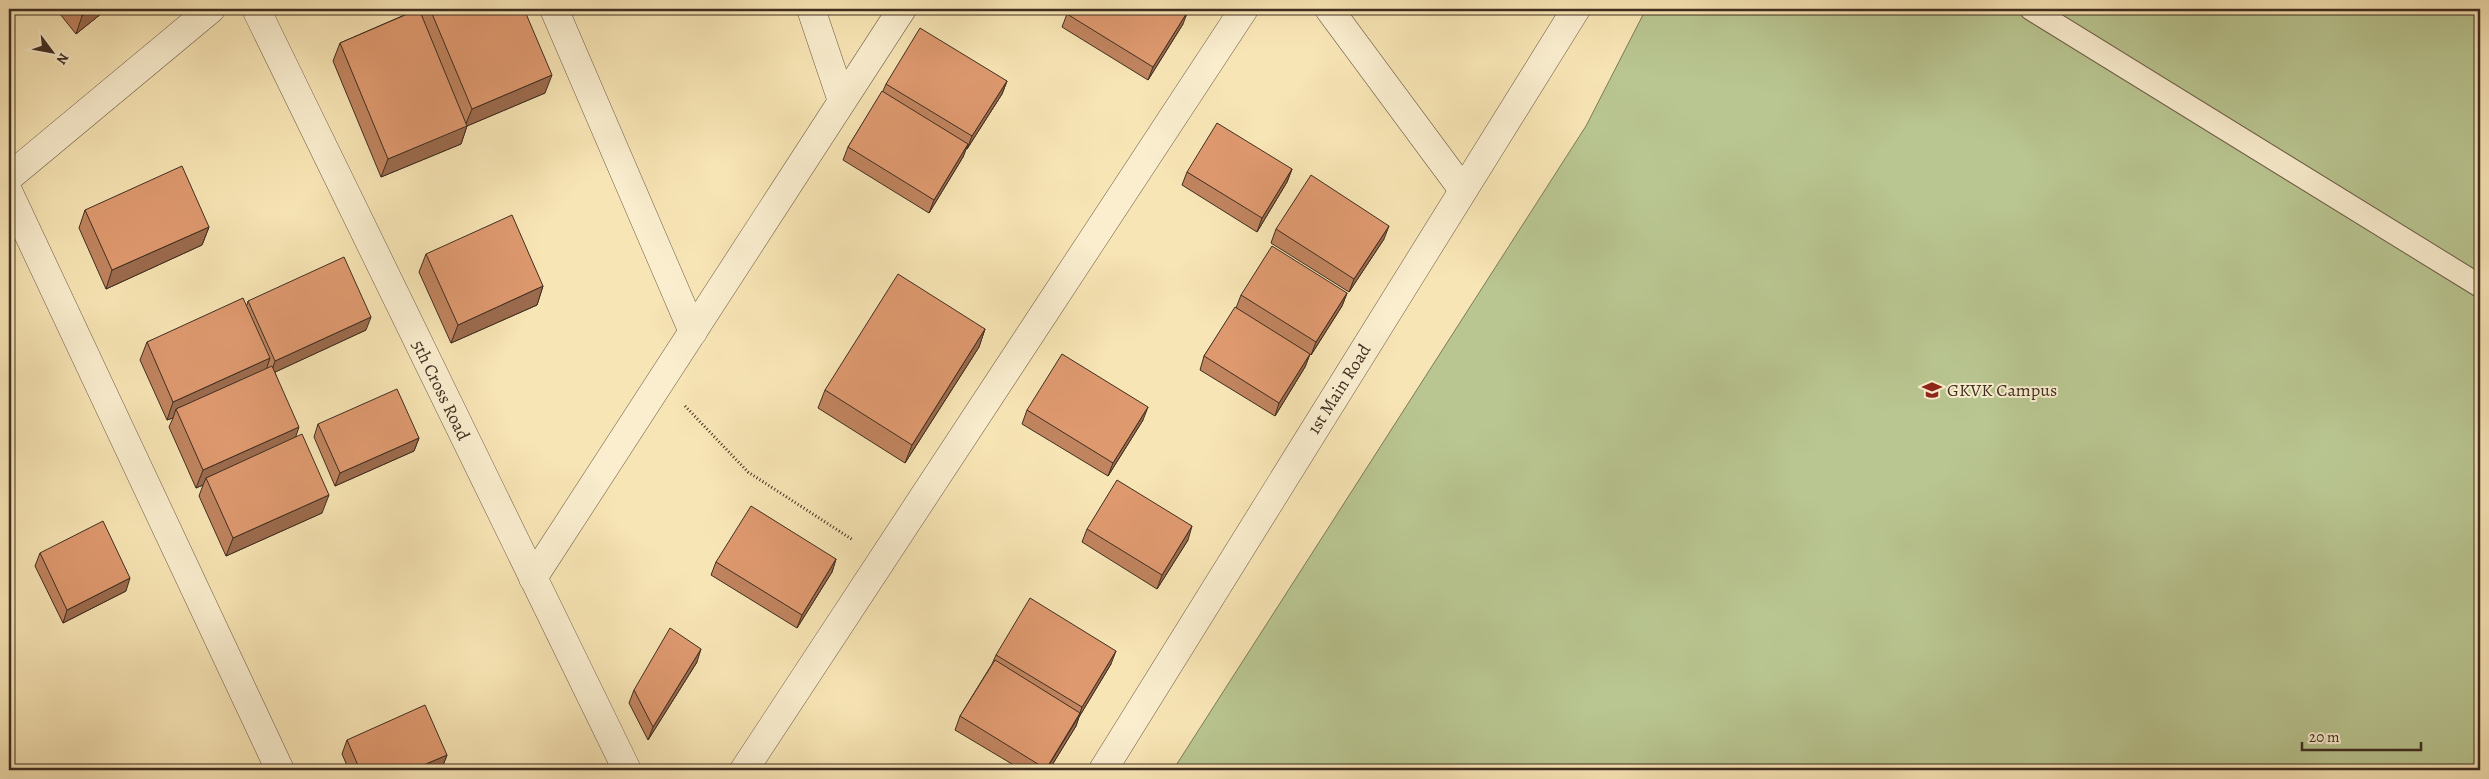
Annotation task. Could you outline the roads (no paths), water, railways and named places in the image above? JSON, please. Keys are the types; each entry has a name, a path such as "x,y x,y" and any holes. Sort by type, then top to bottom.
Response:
{"street":[{"path":"9,177 212,9"},
{"name":"5th Cross Road","path":"256,9 627,770"},
{"path":"554,9 693,332"},
{"path":"812,9 842,101"},
{"path":"533,578 902,9"},
{"path":"744,770 1244,9"},
{"path":"1329,9 1463,190"},
{"name":"1st Main Road","path":"1103,770 1576,9"},
{"path":"9,192 280,770"}],"lane":[{"path":"2031,9 2480,286"}],"place":[{"name":"GKVK Campus","path":"1932,390"}]}
